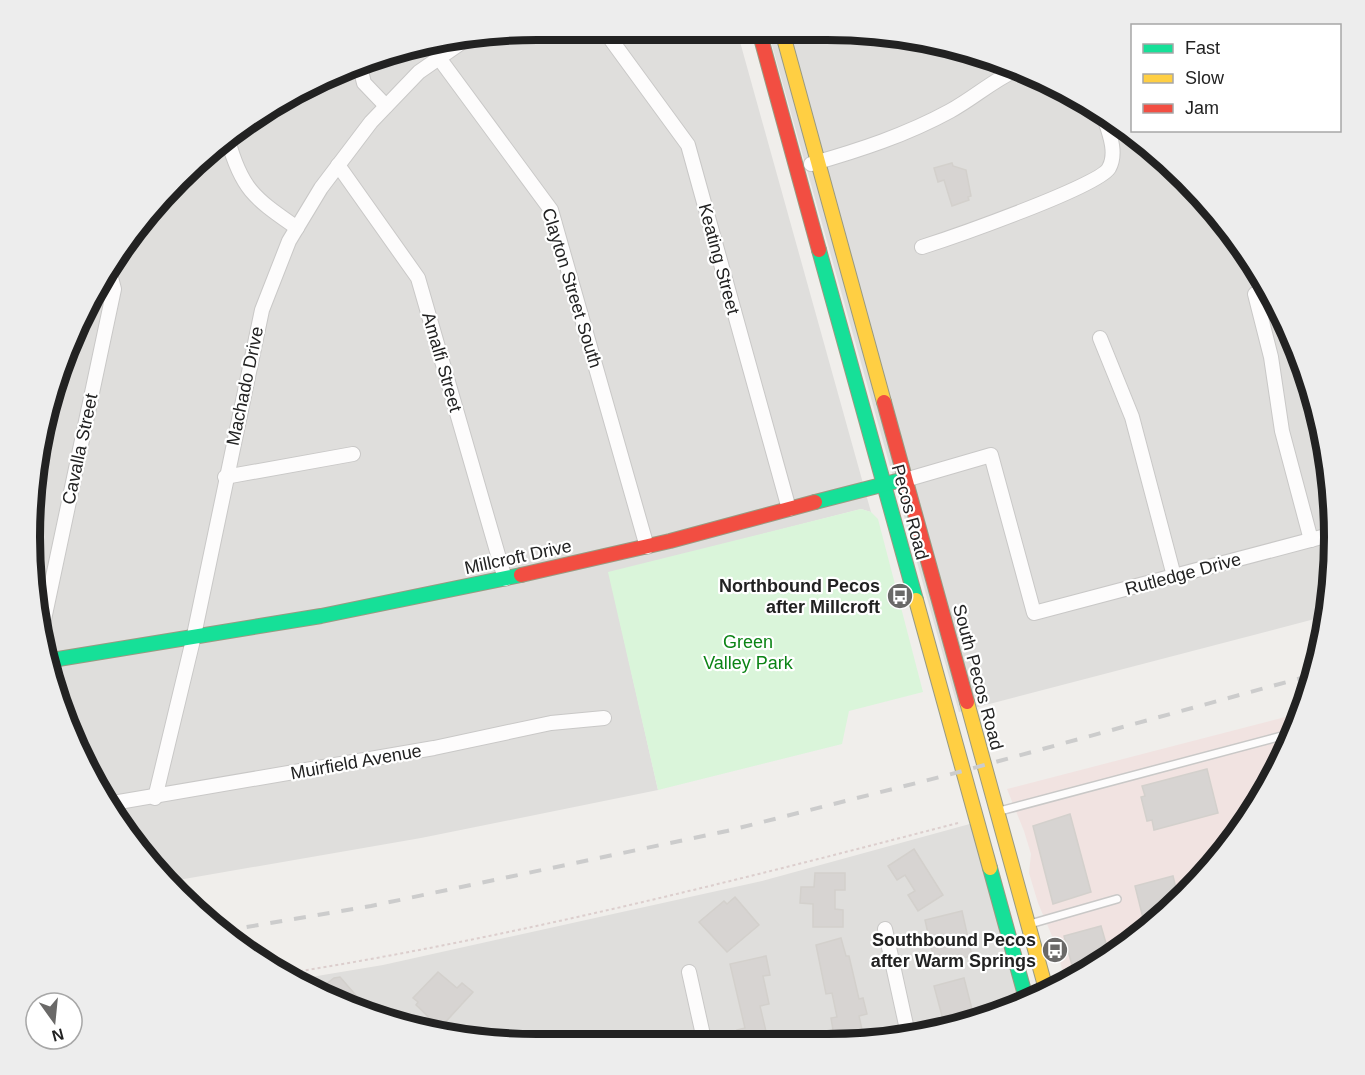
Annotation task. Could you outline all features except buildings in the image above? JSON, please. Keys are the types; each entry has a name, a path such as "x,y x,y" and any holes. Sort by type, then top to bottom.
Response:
{"main road":[{"name":"Pecos Road","path":"761,40 1025,994"},
{"path":"784,40 818,162"},
{"name":"South Pecos Road","path":"818,162 1045,984"},
{"name":"Millcroft Drive","path":"56,661 193,640 505,579 647,547 905,480"}],"street":[{"name":"Keating Street","path":"611,40 688,145 789,510"},
{"name":"Machado Drive","path":"155,798 193,640 225,477 262,310 297,228 338,165 386,106 419,72 453,48"},
{"name":"Clayton Street South","path":"439,58 551,210 647,547"},
{"path":"361,73 364,83 386,106"},
{"path":"796,167 909,132 954,109 1007,74"},
{"path":"922,248 1009,218 1095,180 1109,170 1113,157 1106,125"},
{"path":"230,147 244,184 259,201 297,228"},
{"name":"Amalfi Street","path":"338,165 418,278 505,579"},
{"name":"Cavalla Street","path":"46,609 114,289 112,281"},
{"path":"1256,294 1271,357 1282,431 1311,540"},
{"path":"1100,338 1132,417 1174,576"},
{"path":"225,477 353,454"},
{"name":"Millcroft Drive","path":"905,480 990,455 1034,613"},
{"name":"Rutledge Drive","path":"1034,613 1324,536"},
{"name":"Muirfield Avenue","path":"117,803 434,748 550,723 604,718"},
{"path":"885,928 906,1028"},
{"path":"689,972 703,1034"}],"lane":[{"path":"997,812 1283,736"},
{"path":"1028,925 1117,899"}],"path":[{"path":"296,972 420,949 633,905 961,822"}],"shaded area":[{"path":"538,40 740,40 871,512 861,509 609,573 658,790 421,838 178,880 124,814 78,728 57,666 45,602 40,538 45,473 57,409 78,347 124,261 143,235 186,186 235,143 261,124 347,78 409,57 473,45"},
{"path":"771,40 860,42 924,50 956,57 1018,78 1104,124 1130,143 1179,186 1222,235 1241,261 1287,347 1308,409 1320,473 1323,505 1323,570 1317,618 959,712"},
{"path":"1291,715 1258,786 1241,814 1201,865 1179,889 1130,932 1104,951 1063,974 1055,943 1038,903 1029,873 1031,854 1007,789"},
{"path":"977,822 1025,994 956,1018 892,1030 860,1033 538,1034 473,1030 409,1018 347,997 308,978 383,965 762,881"}],"green space":[{"name":"Green Valley Park","path":"861,509 871,512 878,519 923,692 849,711 842,744 658,790 608,572"}],"railway":[{"path":"232,929 371,906 727,831 948,775 1304,677"}],"traffic: fast":[{"path":"819,250 916,600"},
{"path":"815,502 897,481"},
{"path":"56,659 321,616 521,575"},
{"path":"990,868 1025,994"}],"traffic: slow":[{"path":"784,40 884,402"},
{"path":"916,600 990,868"},
{"path":"967,702 1045,984"}],"traffic: jam":[{"path":"761,40 819,250"},
{"path":"884,402 967,702"},
{"path":"521,575 670,541 815,502"}],"place":[{"name":"Northbound Pecos after Millcroft","path":"900,596"},
{"name":"Southbound Pecos after Warm Springs","path":"1055,950"}]}
